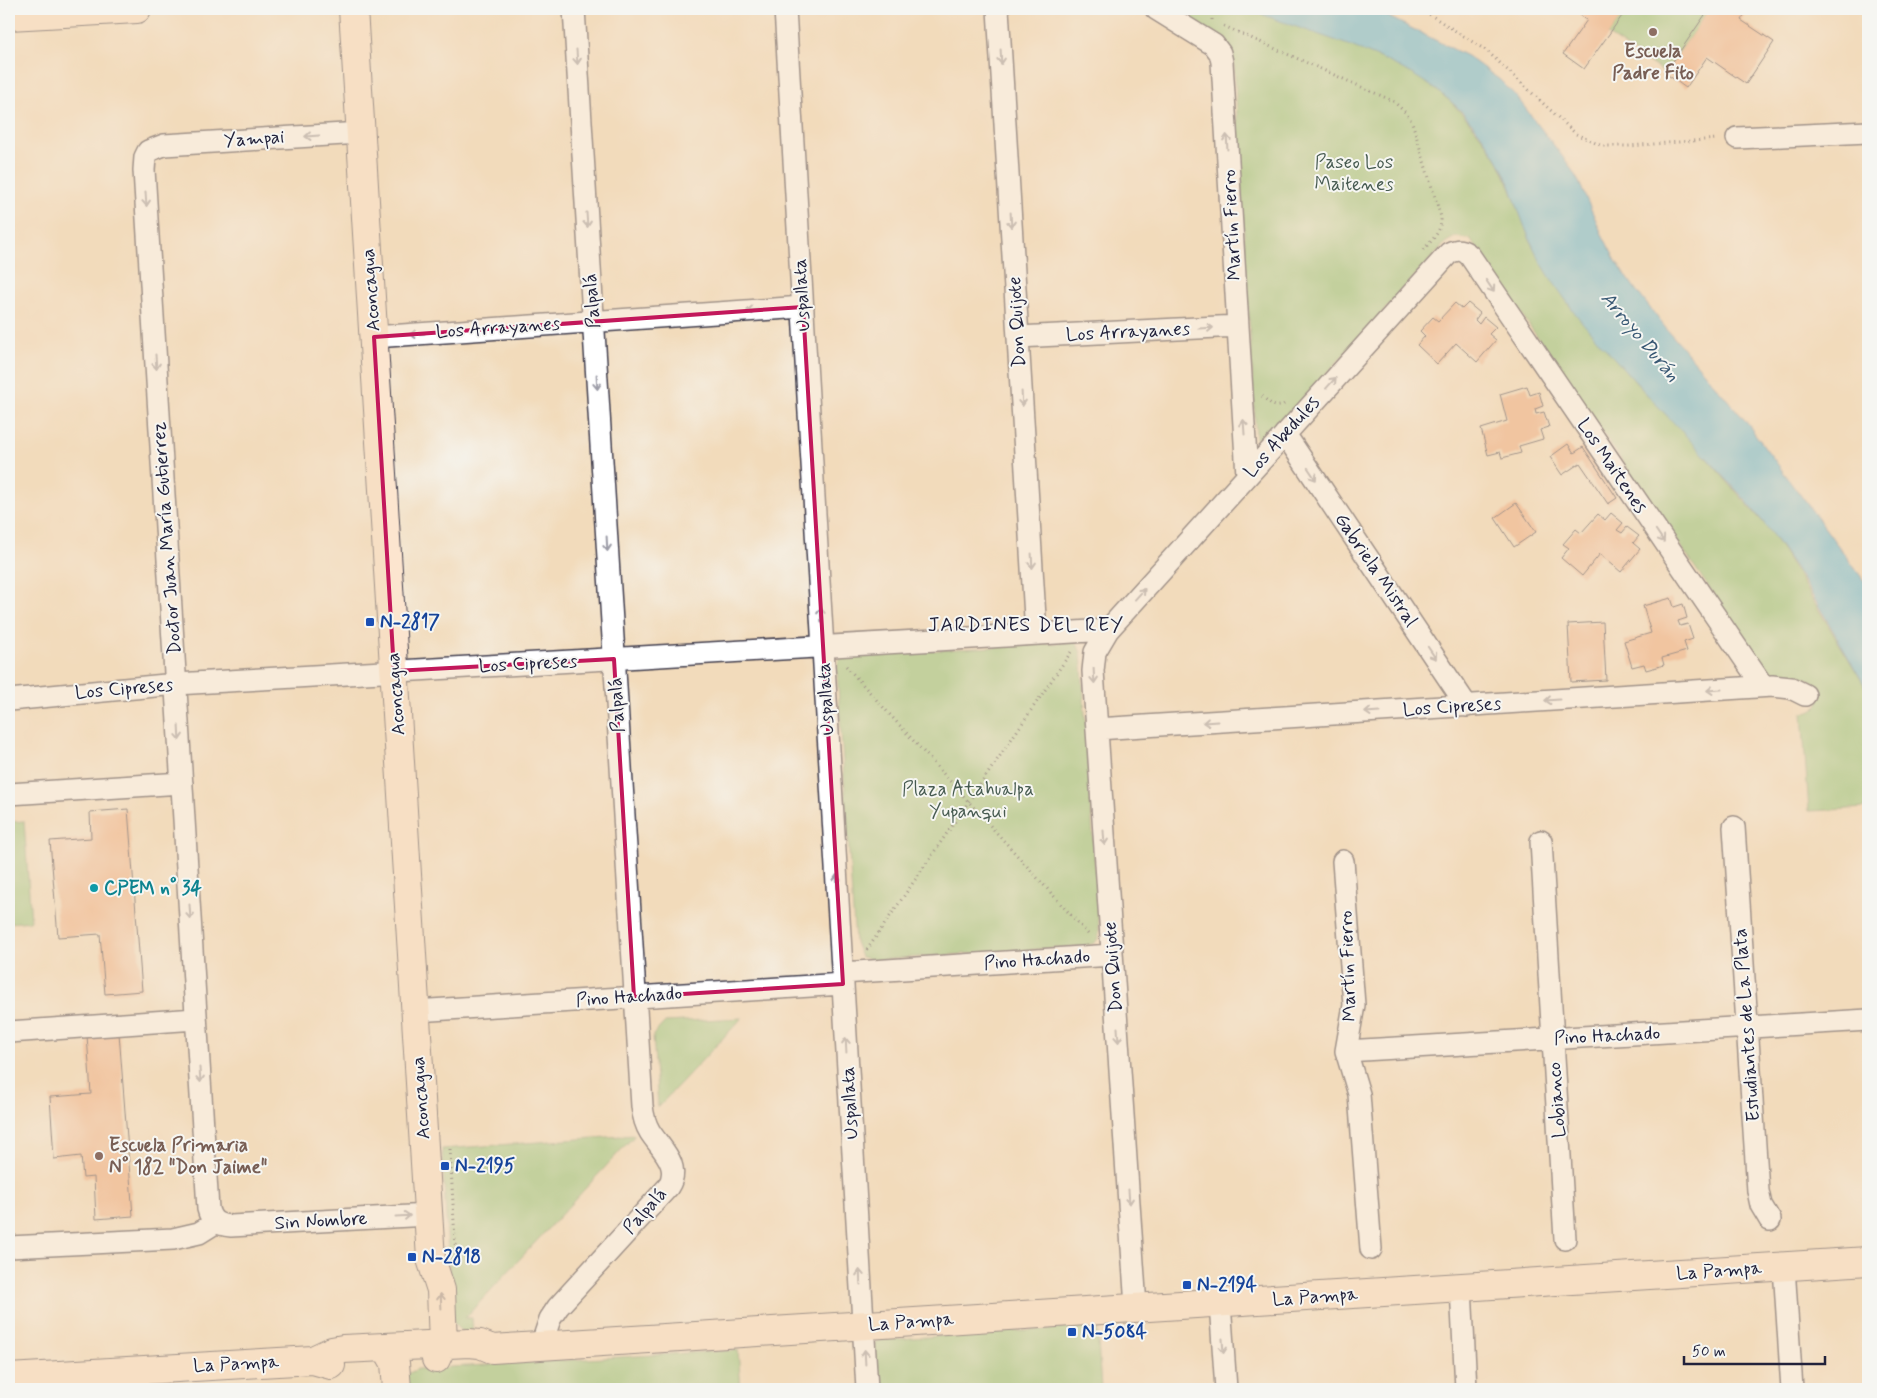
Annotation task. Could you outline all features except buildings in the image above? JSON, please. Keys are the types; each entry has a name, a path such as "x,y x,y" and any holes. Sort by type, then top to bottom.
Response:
{"street":[{"path":"9,16 137,9"},
{"name":"Aconcagua","path":"353,9 431,1259 424,1277 423,1290 434,1350"},
{"name":"Palpalá","path":"541,1346 548,1325 558,1308 668,1187 673,1171 671,1163 650,1131 642,1113 574,9"},
{"name":"Uspallata","path":"785,9 867,1389"},
{"name":"Don Quijote","path":"998,9 1036,634"},
{"name":"Martín Fierro","path":"1156,9 1210,42 1217,49 1221,58 1247,475"},
{"path":"1737,138 1868,132"},
{"name":"Yampai","path":"148,151 164,145 361,133"},
{"name":"Doctor Juan María Gutierrez","path":"148,151 145,157 144,170 208,1209 210,1217 215,1223"},
{"name":"Los Abedules","path":"1108,630 1446,256 1459,250"},
{"name":"Los Maitenes","path":"1459,250 1463,250 1470,256 1762,686"},
{"name":"Los Arrayanes","path":"374,337 803,307"},
{"name":"Los Arrayanes","path":"1018,337 1238,326"},
{"name":"Gabriela Mistral","path":"1285,434 1467,706"},
{"name":"Don Quijote","path":"1108,630 1098,644 1093,661 1136,1307"},
{"name":"Los Cipreses","path":"9,700 176,684 1108,630"},
{"name":"Los Cipreses","path":"1097,729 1762,686 1786,686 1806,695"},
{"path":"9,794 182,783"},
{"name":"Estudiantes de La Plata","path":"1734,828 1758,1191 1761,1205 1770,1220"},
{"name":"Lobianco","path":"1541,841 1565,1239"},
{"name":"Martín Fierro","path":"1344,861 1354,1005 1346,1051 1360,1094 1371,1249"},
{"name":"Pino Hachado","path":"415,1011 634,997 1112,956"},
{"path":"9,1019 196,1014"},
{"path":"9,1032 196,1014"},
{"name":"Pino Hachado","path":"1346,1051 1868,1020"},
{"name":"Sin Nombre","path":"215,1223 232,1226 428,1215"},
{"path":"9,1247 173,1238 199,1233 215,1223"},
{"name":"La Pampa","path":"9,1378 313,1360 338,1350 387,1371 434,1350 475,1343 492,1349 1868,1261"},
{"path":"1784,1267 1792,1389"},
{"path":"1461,1287 1466,1389"},
{"path":"1220,1303 1226,1389"}],"path":[{"path":"1212,9 1214,27"},
{"path":"1421,9 1487,51 1576,134 1602,146 1630,146 1737,138"},
{"path":"1212,20 1393,101 1407,114 1416,132 1442,223 1438,232 1419,253"},
{"path":"1258,392 1272,405 1285,404"},
{"path":"867,950 1072,649 1076,652"},
{"path":"843,671 851,659"},
{"path":"846,666 1089,935"},
{"path":"1084,941 1094,929"},
{"path":"862,946 874,954"},
{"path":"450,1149 457,1266"}],"highlighted area":[{"path":"803,307 843,984 634,997 614,659 394,671 374,337"}],"green space":[{"name":"Paseo Los Maitenes","path":"1174,9 1249,9 1355,47 1390,62 1424,80 1450,101 1468,120 1498,161 1532,245 1569,305 1637,384 1696,446 1768,528 1868,691 1868,808 1809,811 1802,713 1811,711 1817,705 1819,696 1815,685 1806,678 1772,673 1762,665 1470,239 1455,237 1446,242 1268,438 1260,441 1256,438 1234,63 1231,52 1226,44"},
{"path":"1627,9 1709,9 1665,73 1608,35"},
{"name":"Plaza Atahualpa Yupanqui","path":"1076,642 1081,653 1099,929 1098,939 1094,943 1084,946 874,960 861,957 855,942 837,671 838,662 843,656"},
{"path":"24,821 31,921 9,923 9,822"},
{"path":"742,1018 658,1107 653,1035 665,1022"},
{"path":"635,1135 465,1318 472,1318 473,1334 462,1331 457,1327 452,1318 442,1149"},
{"path":"1097,1326 1101,1389 873,1389 875,1342 880,1340"},
{"path":"738,1350 741,1389 403,1389 407,1374 418,1369"}],"water":[{"name":"Arroyo Durán","path":"1249,9 1373,9 1467,56 1500,80 1516,96 1569,165 1579,182 1616,261 1636,290 1664,326 1744,419 1868,586 1868,691 1796,570 1747,502 1578,318 1543,266 1499,163 1485,140 1458,108 1426,82 1377,57 1352,46"}],"place":[{"name":"Escuela Padre Fito","path":"1653,32"},
{"name":"N-2817","path":"370,622"},
{"name":"CPEM n° 34","path":"94,888"},
{"name":"Escuela Primaria N° 182 \"Don Jaime\"","path":"99,1156"},
{"name":"N-2195","path":"445,1166"},
{"name":"N-2818","path":"412,1257"},
{"name":"N-2194","path":"1187,1285"},
{"name":"N-5084","path":"1072,1332"}],"district":[{"name":"JARDINES DEL REY","path":"1026,625"}]}
